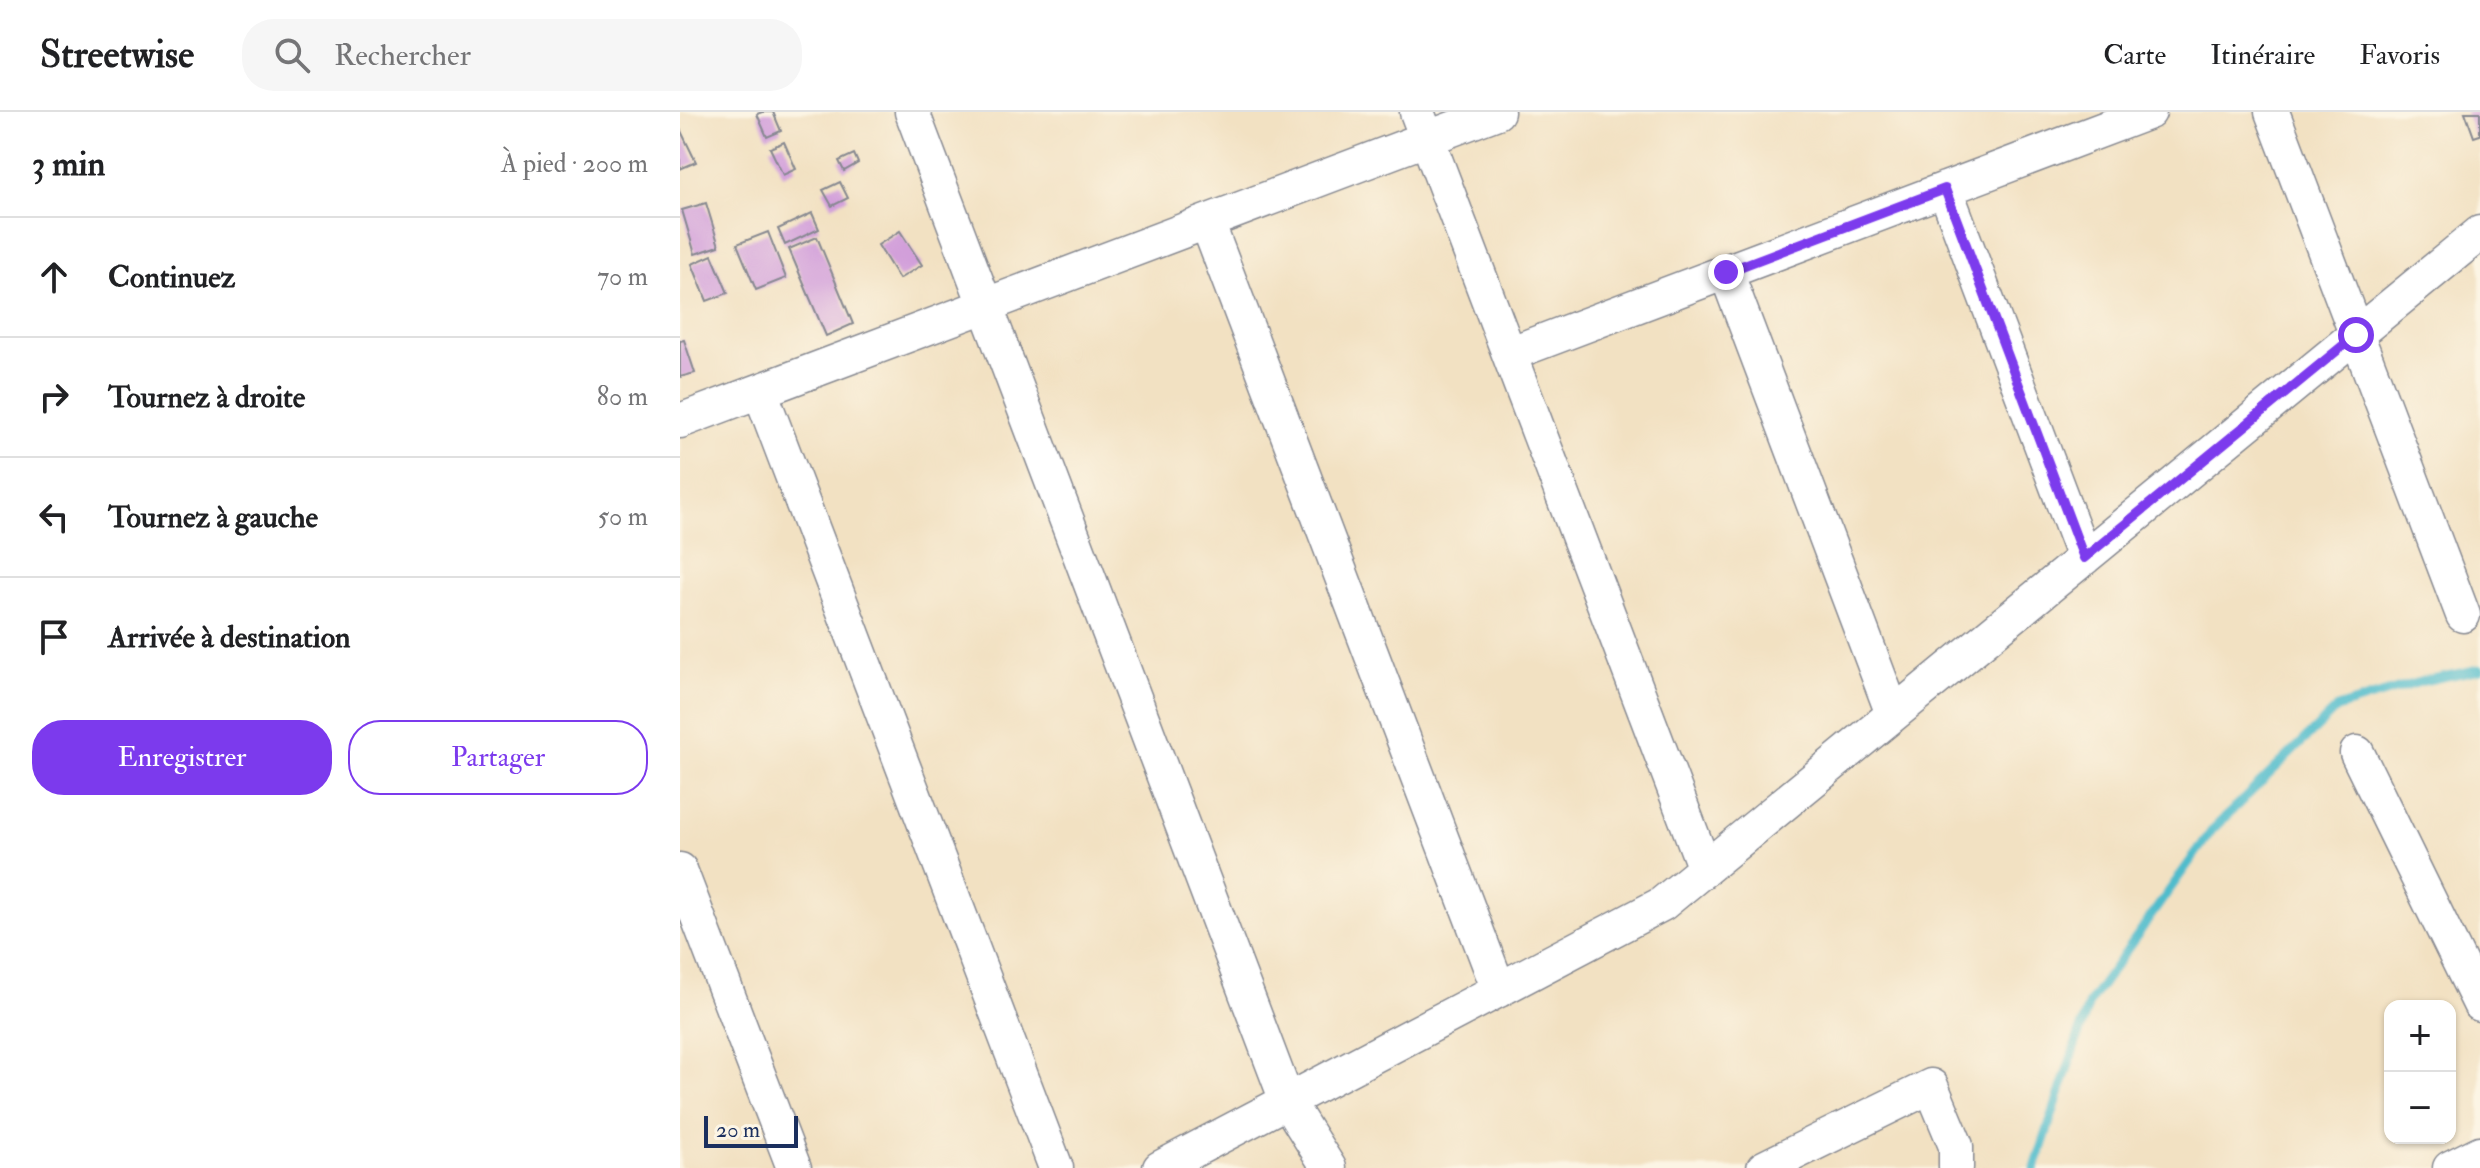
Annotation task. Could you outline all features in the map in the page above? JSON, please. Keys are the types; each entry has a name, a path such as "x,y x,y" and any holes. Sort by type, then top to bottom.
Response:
{"street":[{"path":"912,112 1287,1101 1329,1168"},
{"path":"680,421 1207,222 1422,125 1497,112"},
{"path":"1509,354 2149,112"},
{"path":"2272,112 2463,615"},
{"path":"1422,125 1705,869"},
{"path":"1945,189 2084,558"},
{"path":"1207,222 1499,990"},
{"path":"1160,1168 1662,904 2480,233"},
{"path":"1726,272 1893,714"},
{"path":"760,391 1056,1168"},
{"path":"2357,753 2480,1004"},
{"path":"680,870 794,1168"},
{"path":"1764,1168 1931,1086 1956,1146 1956,1168"},
{"path":"2450,1168 2480,1153"}],"building":[{"path":"773,112 781,131 767,137 757,114"},
{"path":"2465,112 2480,112 2480,135 2474,137"},
{"path":"680,129 696,162 680,169"},
{"path":"784,142 796,169 783,175 770,148"},
{"path":"854,154 858,163 844,171 839,161"},
{"path":"840,182 848,198 832,206 823,190"},
{"path":"706,203 719,246 695,254 682,210"},
{"path":"812,213 819,229 785,245 778,229"},
{"path":"900,231 922,265 899,279 878,245"},
{"path":"768,232 786,278 756,290 737,244"},
{"path":"817,237 853,324 826,336 789,249"},
{"path":"712,255 728,293 707,301 692,264"},
{"path":"684,340 695,373 680,377 680,341"}],"waterway":[{"path":"2035,1168 2089,1003 2213,829 2337,708 2423,681 2480,669"}],"route":[{"path":"1726,272 1945,189 2084,558 2356,335"}]}
